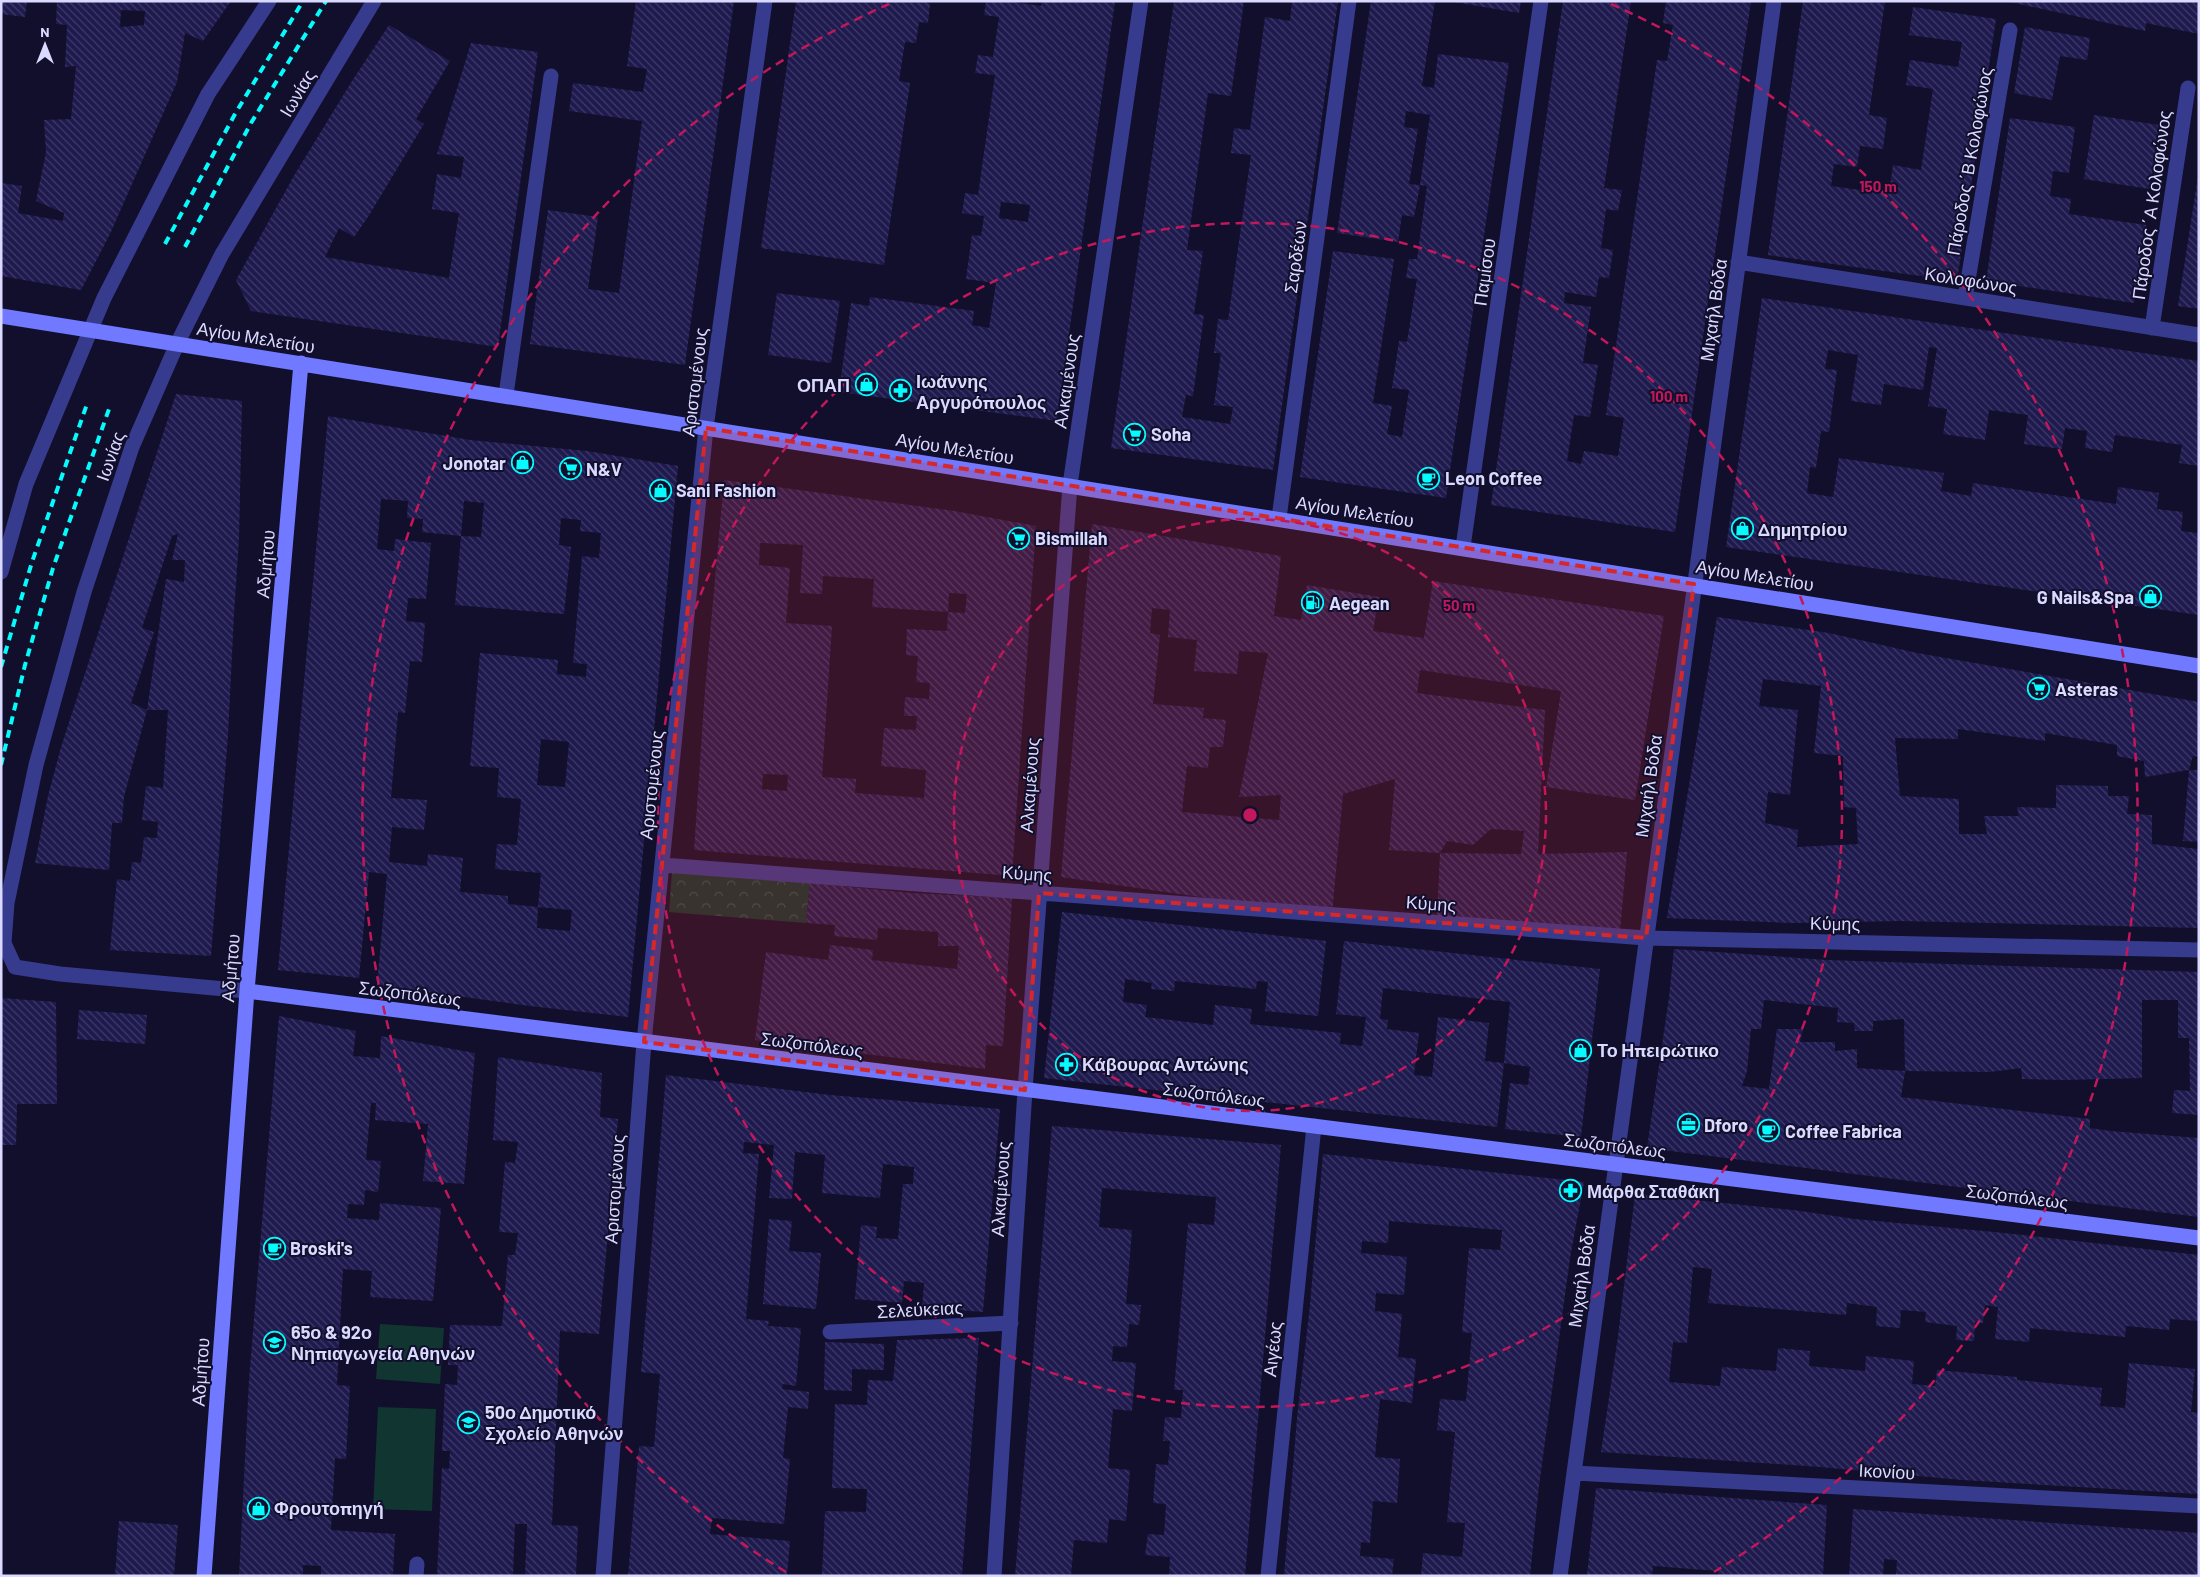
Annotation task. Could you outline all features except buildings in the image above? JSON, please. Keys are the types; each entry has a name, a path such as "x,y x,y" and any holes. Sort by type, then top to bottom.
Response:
{"street":[{"path":"1,572 26,484 89,330 208,94 269,1"},
{"name":"Ιωνίας","path":"15,967 4,943 7,903 36,765 84,592 132,447 177,344 222,254 374,1"},
{"name":"Αριστομένους","path":"603,1576 644,1042 706,428 765,1"},
{"name":"Αλκαμένους","path":"994,1576 1025,1090 1070,485 1142,1"},
{"name":"Σαρδέων","path":"1279,518 1349,1"},
{"name":"Παμίσου","path":"1463,547 1541,1"},
{"name":"Μιχαήλ Βόδα","path":"1560,1576 1774,1"},
{"name":"Πάροδος ΄Β Κολοφώνος","path":"1965,298 2010,30"},
{"path":"506,396 551,76"},
{"name":"Πάροδος ΄Α Κολοφώνος","path":"2152,328 2188,88"},
{"name":"Κολοφώνος","path":"1738,262 2199,335"},
{"name":"Αγίου Μελετίου","path":"1,316 1463,547 2199,666"},
{"name":"Αδμήτου","path":"204,1576 246,991 301,363"},
{"name":"Κύμης","path":"662,865 1646,938 2199,950"},
{"name":"Σωζοπόλεως","path":"15,967 60,974 246,991 2199,1238"},
{"name":"Αιγέως","path":"1268,1576 1314,1126"},
{"name":"Σελεύκειας","path":"830,1332 1011,1323"},
{"name":"Ικονίου","path":"1574,1473 2199,1506"}],"highlighted area":[{"path":"706,428 1694,584 1646,938 1039,893 1025,1090 644,1042"}],"green space":[{"path":"672,872 810,883 806,923 669,912"},
{"path":"380,1324 444,1328 440,1384 376,1379"},
{"path":"378,1407 436,1409 432,1511 373,1509"}],"railway":[{"path":"165,244 235,114 303,1"},
{"path":"185,247 251,123 326,1"},
{"path":"1,667 32,562 87,404"},
{"path":"1,765 25,665 53,568 109,409"}],"place":[{"name":"ΟΠΑΠ","path":"866,385"},
{"name":"Ιωάννης Αργυρόπουλος","path":"900,391"},
{"name":"Soha","path":"1135,434"},
{"name":"Jonotar","path":"522,463"},
{"name":"N&V","path":"570,469"},
{"name":"Leon Coffee","path":"1429,478"},
{"name":"Sani Fashion","path":"660,490"},
{"name":"Δημητρίου","path":"1742,529"},
{"name":"Bismillah","path":"1019,538"},
{"name":"G Nails&Spa","path":"2150,597"},
{"name":"Aegean","path":"1313,603"},
{"name":"Asteras","path":"2039,689"},
{"name":"Το Ηπειρώτικο","path":"1581,1050"},
{"name":"Κάβουρας Αντώνης","path":"1066,1064"},
{"name":"Dforo","path":"1688,1125"},
{"name":"Coffee Fabrica","path":"1769,1131"},
{"name":"Μάρθα Σταθάκη","path":"1571,1191"},
{"name":"Broski's","path":"274,1248"},
{"name":"65ο & 92ο Νηπιαγωγεία Αθηνών","path":"275,1342"},
{"name":"50ο Δημοτικό Σχολείο Αθηνών","path":"469,1422"},
{"name":"Φρουτοπηγή","path":"258,1508"}]}
